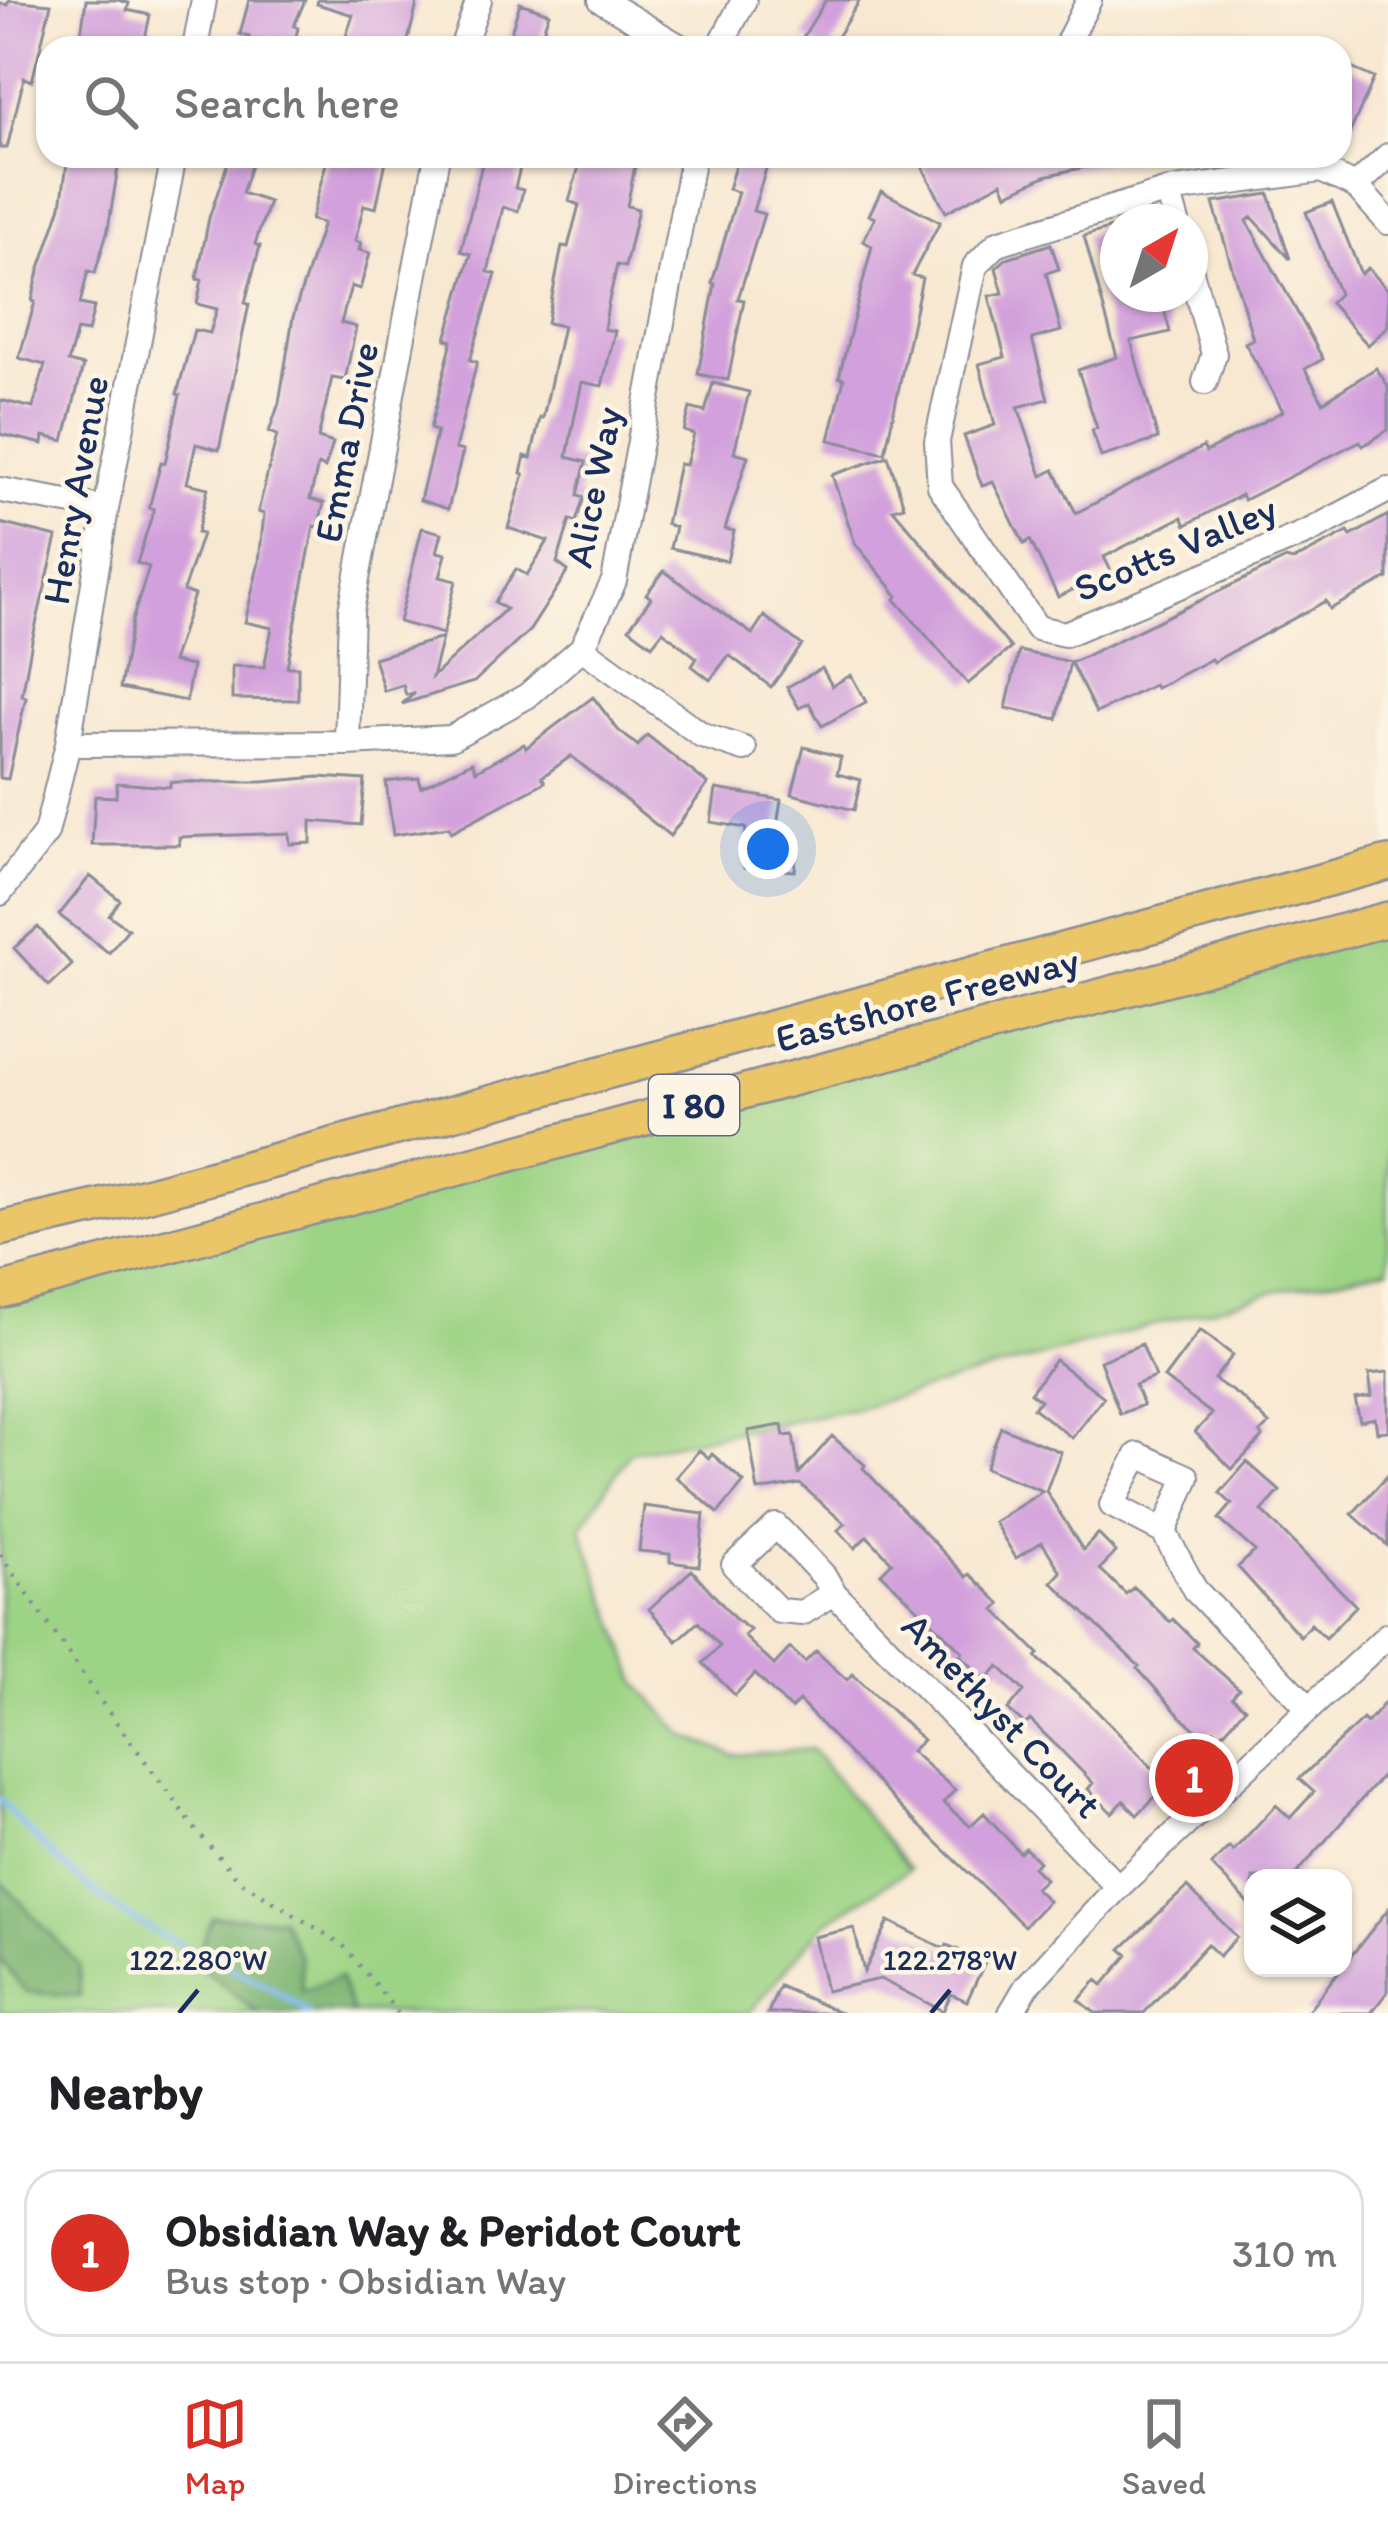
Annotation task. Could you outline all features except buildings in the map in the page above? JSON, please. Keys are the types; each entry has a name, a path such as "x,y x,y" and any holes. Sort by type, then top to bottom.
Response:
{"highway":[{"name":"Eastshore Freeway","path":"0,1228 168,1189 1388,862"},
{"name":"Eastshore Freeway","path":"0,1291 1388,919"}],"street":[{"path":"197,36 204,0"},
{"path":"466,36 479,0"},
{"path":"601,0 662,36"},
{"path":"725,36 744,0"},
{"path":"1071,36 1089,0"},
{"path":"1384,210 1356,186 1388,156"},
{"name":"Henry Avenue","path":"0,893 46,833 68,744 106,509 172,168"},
{"name":"Emma Drive","path":"347,743 351,611 434,168"},
{"name":"Alice Way","path":"68,744 452,738 527,697 582,648 614,581 691,168"},
{"name":"Scotts Valley","path":"1356,186 1321,170 1168,191 998,243 975,266 937,441 940,486 1037,628 1065,634 1310,530 1388,490"},
{"path":"1168,191 1172,204"},
{"path":"1202,312 1214,354 1205,382"},
{"path":"0,490 106,509"},
{"path":"582,648 702,735 744,749"},
{"path":"1164,1532 1195,1590 1310,1708"},
{"name":"Amethyst Court","path":"834,1593 1118,1887"},
{"path":"1011,2013 1027,1986 1118,1887 1388,1635"}],"path":[{"path":"0,1554 212,1850 239,1880 343,1945 398,2013"}],"green space":[{"path":"1388,919 1388,1268 1275,1291 862,1407 630,1452 581,1528 638,1684 685,1736 733,1755 811,1749 909,1869 825,1923 749,2013 352,2013 339,1977 302,1992 300,1958 281,1918 213,1917 195,1962 258,2013 0,2013 0,1959 26,1992 80,1995 78,1964 0,1880 0,1291"},
{"path":"0,1880 79,1965 80,1996 26,1992 0,1959"},
{"path":"212,1917 281,1918 300,1958 302,1991 339,1977 352,2013 258,2013 195,1962"}],"waterway":[{"path":"0,1800 56,1858 120,1911 257,1981 308,2013"}],"place":[{"name":"Obsidian Way & Peridot Court","path":"1194,1778"}]}
